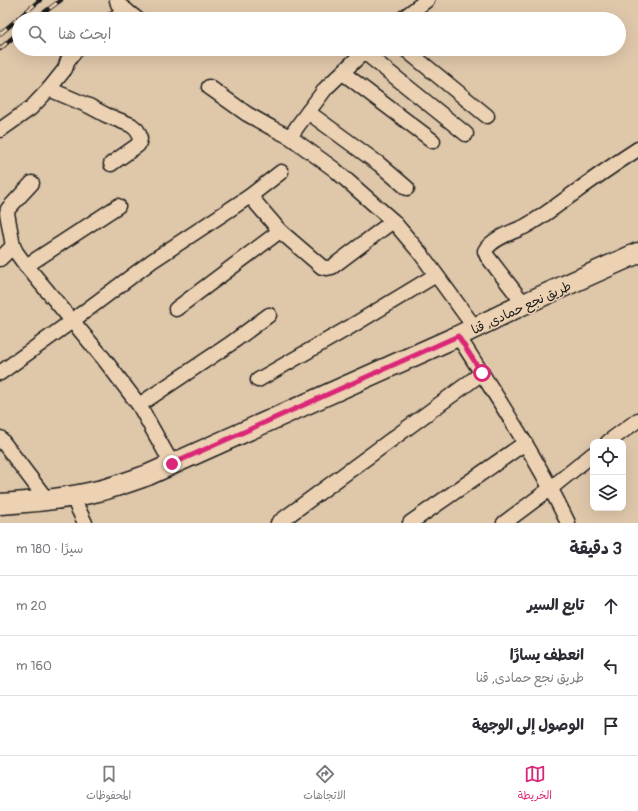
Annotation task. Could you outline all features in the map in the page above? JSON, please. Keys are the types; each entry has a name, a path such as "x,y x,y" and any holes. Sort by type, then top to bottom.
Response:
{"main road":[{"name":"طريق نجع حمادى, قنا","path":"0,504 47,500 98,491 148,475 467,332 524,304 638,253"}],"street":[{"path":"411,12 427,0"},
{"path":"0,130 31,108 65,69 68,60 71,56"},
{"path":"290,137 326,88 360,56"},
{"path":"373,56 466,134"},
{"path":"414,56 487,116"},
{"path":"343,73 433,141"},
{"path":"209,87 247,114 290,137 334,169 393,221 421,254 436,275 467,332 482,373 551,488 568,523"},
{"path":"48,89 131,125 137,130 140,139 138,145 111,164"},
{"path":"308,112 379,164 407,188"},
{"path":"524,304 487,256 485,251 486,248 510,232 524,226 547,212 601,173 638,149"},
{"path":"0,373 152,261 250,196 281,172"},
{"path":"32,183 8,209 7,213 13,246 26,266 104,359 139,405 172,464"},
{"path":"250,196 280,231 322,267 327,268 332,267 393,221"},
{"path":"26,266 118,206"},
{"path":"176,309 280,231"},
{"path":"0,259 13,246"},
{"path":"258,380 436,275"},
{"path":"139,405 230,344 269,315"},
{"path":"278,523 482,373"},
{"path":"612,439 638,420"},
{"path":"0,438 47,500"},
{"path":"410,523 525,443"},
{"path":"504,523 590,456"},
{"path":"72,496 86,523"}],"railway":[{"path":"26,12 40,0"},
{"path":"45,12 61,0"},
{"path":"0,34 12,24"},
{"path":"0,49 12,38"}],"route":[{"path":"172,464 458,336 482,373"}]}
